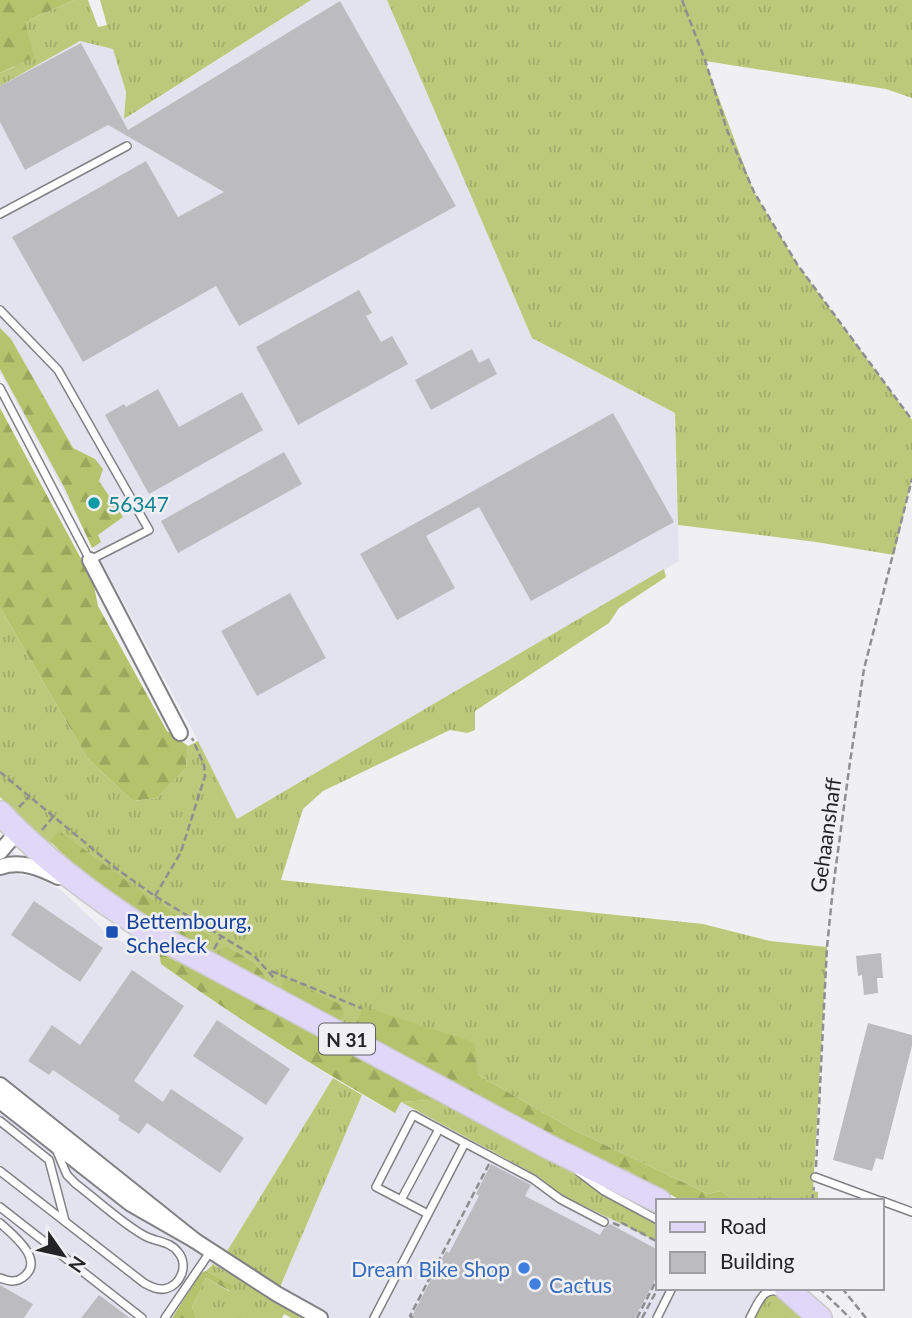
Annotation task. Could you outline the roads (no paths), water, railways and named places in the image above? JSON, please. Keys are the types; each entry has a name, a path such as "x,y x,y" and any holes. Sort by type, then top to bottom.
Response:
{"main road":[{"name":"N 31","path":"14,827 90,894 176,947 549,1147 656,1200"},
{"name":"N 31","path":"549,1147 607,1186 656,1213"},
{"path":"788,1290 820,1318"},
{"path":"807,1290 836,1318"}],"street":[{"path":"90,560 180,733"},
{"path":"0,852 14,827"},
{"path":"0,867 16,864 36,866 90,894"},
{"path":"0,1085 53,1142 96,1161"},
{"path":"12,1100 96,1161 131,1204 320,1318"}],"lane":[{"path":"0,214 127,146"},
{"path":"0,310 58,370 149,530 90,560 0,388"},
{"path":"428,1214 376,1186 413,1115 604,1222"},
{"path":"0,1121 49,1160 65,1222"},
{"path":"401,1200 439,1129"},
{"path":"0,1171 144,1283 164,1289 174,1285 181,1277 184,1267 176,1248 145,1236 76,1184 67,1175 53,1142"},
{"path":"374,1318 465,1143"},
{"path":"549,1147 598,1187 656,1219"},
{"path":"815,1177 876,1199"},
{"path":"884,1202 912,1212"},
{"path":"0,1207 142,1318"},
{"path":"0,1223 28,1251 31,1259 25,1276 17,1281 0,1278"},
{"path":"165,1318 210,1252"},
{"path":"657,1318 671,1290"},
{"path":"750,1318 763,1293 771,1290 785,1295 811,1318"}],"place":[{"name":"56347","path":"94,503"},
{"name":"Bettembourg, Scheleck","path":"112,932"},
{"name":"Dream Bike Shop","path":"524,1268"},
{"name":"Cactus","path":"535,1284"}]}
